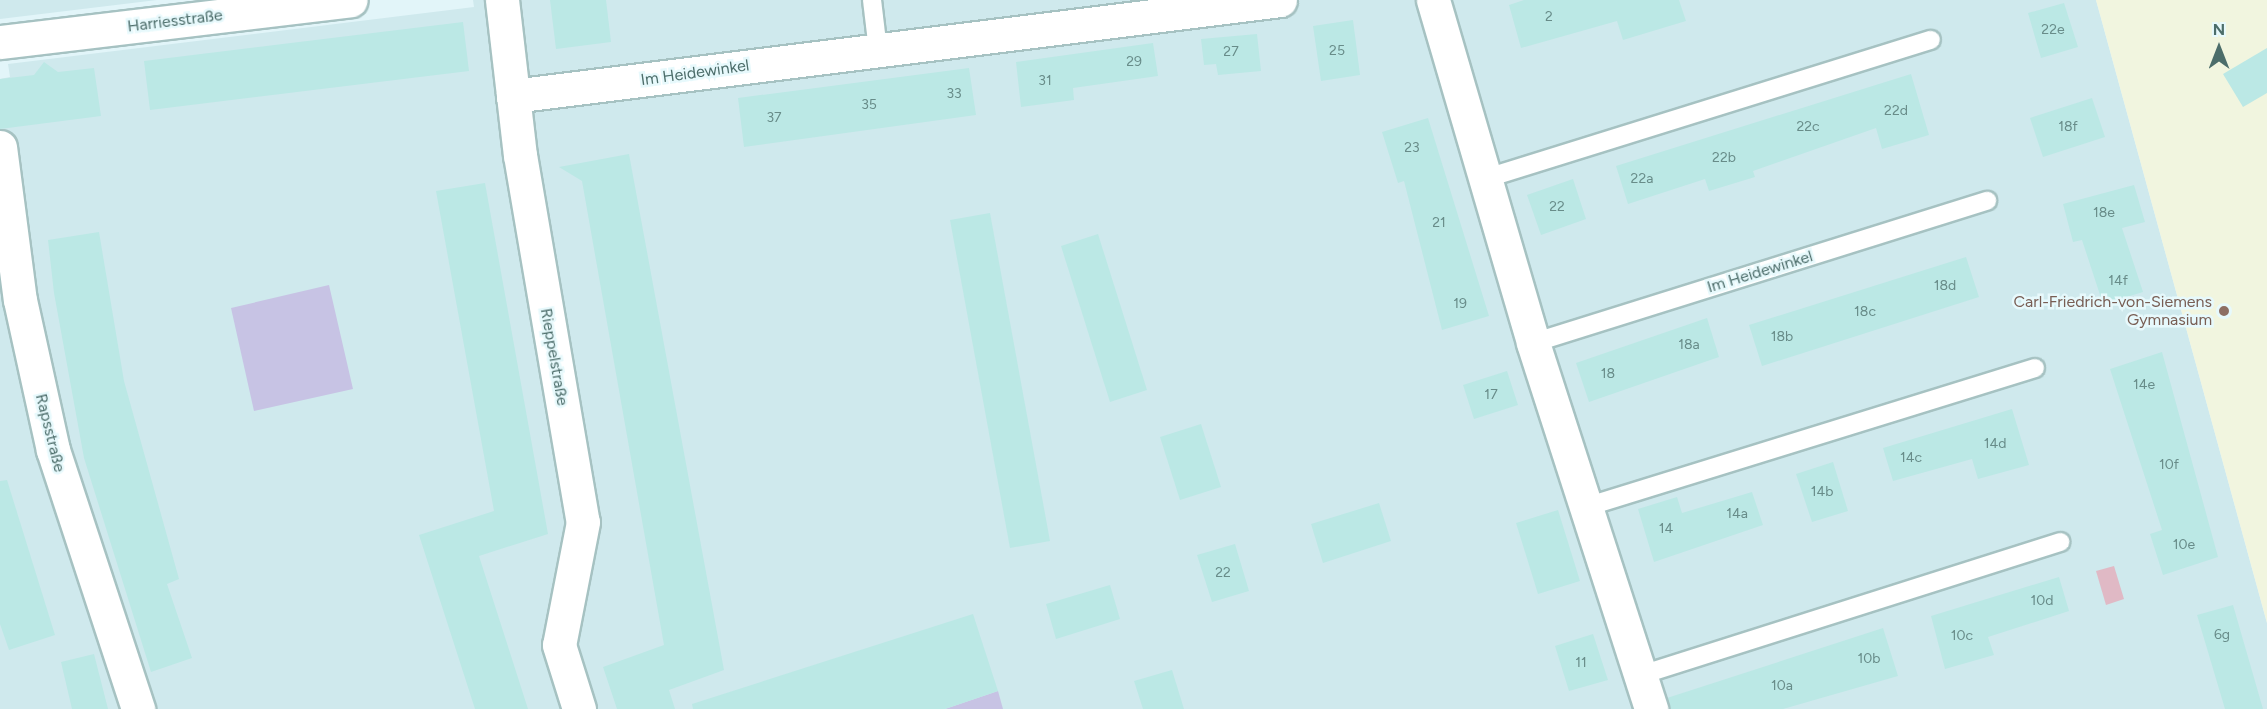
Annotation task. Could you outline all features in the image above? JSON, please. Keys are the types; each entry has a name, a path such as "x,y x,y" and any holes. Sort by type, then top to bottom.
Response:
{"street":[{"name":"Harriesstraße","path":"0,42 350,0"},
{"name":"Rieppelstraße","path":"502,0 513,96 583,522 559,645 579,709"},
{"name":"Im Heidewinkel","path":"513,96 878,50 1157,8 1280,0"},
{"path":"1433,0 1533,343 1651,709"},
{"name":"Rapsstraße","path":"0,147 20,300 53,450 138,709"}],"lane":[{"path":"872,0 878,50"},
{"path":"1484,179 1931,40"},
{"name":"Im Heidewinkel","path":"1533,343 1987,201"},
{"path":"1586,507 2036,368"},
{"path":"1641,675 2061,542"}],"shaded area":[{"path":"0,0 157,0 0,19"},
{"path":"473,0 2096,0 2267,623 2267,709 0,709 0,79 10,77 8,64 474,7"},
{"name":"Carl-Friedrich-von-Siemens Gymnasium","path":"2096,0 2267,0 2267,623"},
{"path":"329,285 353,389 254,411 231,308"},
{"path":"2114,566 2124,599 2106,605 2096,571"},
{"path":"998,691 1003,709 945,709"}],"building":[{"path":"550,0 606,0 611,42 556,49"},
{"path":"1524,0 1679,0 1686,21 1623,40 1617,21 1521,48 1509,5"},
{"path":"2064,3 2078,47 2041,58 2028,13"},
{"path":"1353,20 1360,75 1321,81 1313,26"},
{"path":"463,22 469,71 150,110 144,61"},
{"path":"1257,34 1261,71 1218,75 1216,64 1204,65 1201,39"},
{"path":"1153,43 1158,76 1073,88 1074,100 1021,107 1016,62"},
{"path":"2267,48 2267,93 2243,107 2223,74"},
{"path":"44,62 58,72 94,68 101,116 0,129 0,79 34,75"},
{"path":"969,68 976,115 744,147 738,98"},
{"path":"1911,74 1929,135 1882,149 1876,128 1753,171 1755,177 1709,191 1705,179 1628,204 1616,166"},
{"path":"2092,98 2105,137 2043,157 2030,118"},
{"path":"1428,118 1489,316 1442,330 1404,181 1398,183 1382,132"},
{"path":"629,154 724,670 669,690 675,709 617,709 603,667 664,645 582,181 559,167"},
{"path":"1573,179 1586,219 1541,235 1527,195"},
{"path":"485,183 548,534 479,556 528,709 475,709 419,535 494,511 436,191"},
{"path":"2134,185 2145,222 2122,228 2143,292 2103,304 2082,240 2073,242 2063,204"},
{"path":"990,213 1050,541 1010,548 950,220"},
{"path":"99,232 124,381 179,579 167,584 192,658 151,672 84,458 54,293 48,240"},
{"path":"1098,234 1147,390 1110,402 1061,246"},
{"path":"1966,257 1979,297 1762,366 1749,325"},
{"path":"1707,318 1719,357 1589,402 1576,363"},
{"path":"2162,352 2218,557 2163,575 2150,534 2162,530 2110,369"},
{"path":"1507,371 1518,405 1474,419 1463,385"},
{"path":"2012,409 2029,465 1978,479 1972,459 1893,481 1883,448"},
{"path":"1201,424 1221,487 1180,500 1160,437"},
{"path":"1833,462 1848,511 1812,522 1796,474"},
{"path":"7,480 55,635 9,650 0,624 0,481"},
{"path":"1752,492 1763,525 1654,562 1638,509 1677,497 1682,513"},
{"path":"1379,503 1391,541 1323,563 1311,524"},
{"path":"1558,510 1580,581 1538,594 1516,523"},
{"path":"1235,544 1249,591 1212,602 1197,555"},
{"path":"2059,577 2069,611 1988,637 1994,655 1945,669 1931,616"},
{"path":"1110,585 1120,619 1056,639 1046,604"},
{"path":"2233,605 2263,709 2225,709 2197,615"},
{"path":"973,614 998,691 945,709 693,709 692,704"},
{"path":"1883,628 1898,676 1783,709 1669,709 1667,698"},
{"path":"1593,634 1608,680 1569,691 1555,646"},
{"path":"94,654 108,709 72,709 61,662"},
{"path":"1172,670 1184,709 1143,709 1134,681"}],"place":[{"name":"Carl-Friedrich-von-Siemens Gymnasium","path":"2224,311"}]}
